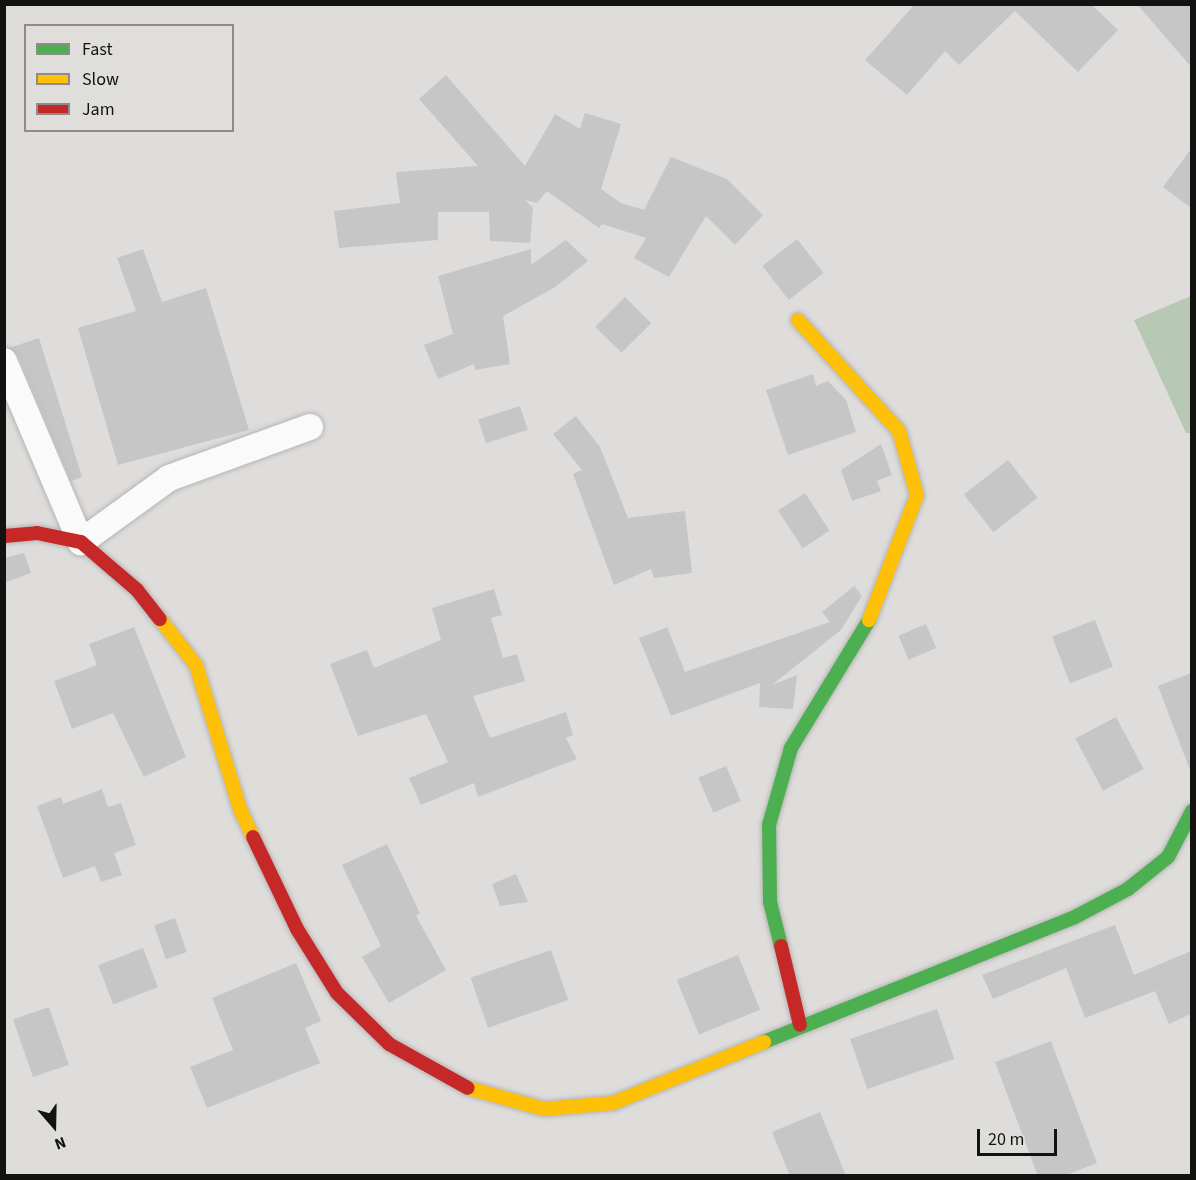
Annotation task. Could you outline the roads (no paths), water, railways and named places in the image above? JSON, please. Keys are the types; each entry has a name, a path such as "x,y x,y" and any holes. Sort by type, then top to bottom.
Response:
{"street":[{"path":"798,320 899,430 917,495 879,604 791,747 769,825 770,902 800,1025"},
{"path":"4,361 81,542 137,590 196,665 240,809 297,929 337,993 389,1044 422,1066 475,1091 544,1109 613,1103 800,1025 1073,918 1128,889 1168,857 1191,811"},
{"path":"4,536 37,533 81,542 169,478 310,427"}]}
